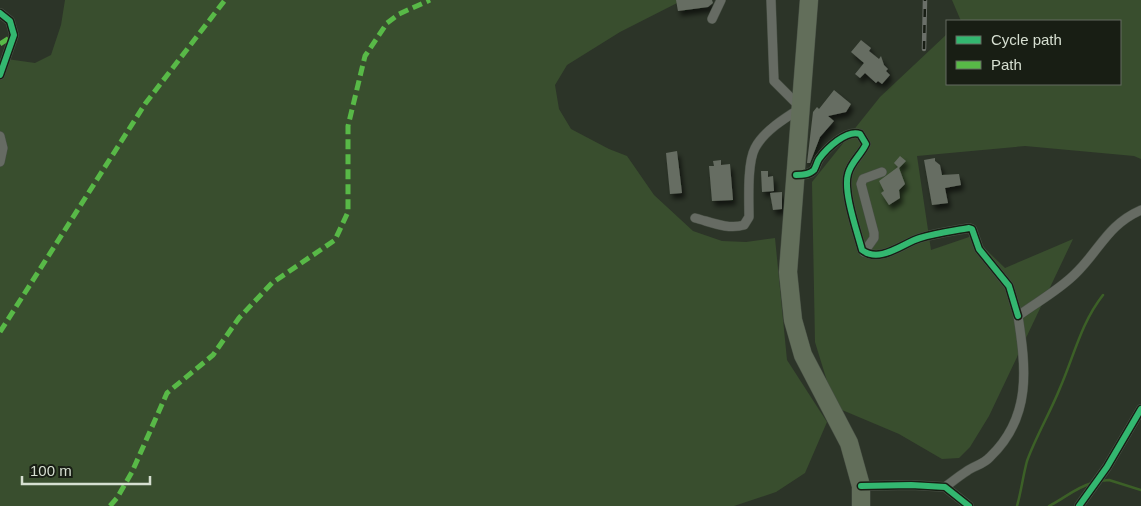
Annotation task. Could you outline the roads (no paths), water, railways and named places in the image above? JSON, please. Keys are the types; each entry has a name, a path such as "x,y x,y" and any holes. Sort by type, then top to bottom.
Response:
{"highway":[{"path":"809,0 788,272 793,320 804,355 849,443 861,486 861,506"}],"street":[{"path":"712,19 721,0"},
{"path":"695,218 726,226 736,227 744,225 749,217 751,160 755,148 779,122 801,108 774,81 771,0"},
{"path":"0,13 10,21 14,35 0,75"},
{"path":"796,175 807,174 814,170 825,153 849,134 855,132 865,139 866,144 852,163 847,175 847,190 864,252"},
{"path":"0,136 3,148 0,162"},
{"path":"864,252 874,238 874,233 861,184 863,179 882,172"},
{"path":"1018,316 1075,274 1112,228 1125,217 1141,210"},
{"path":"864,252 892,252 917,239 969,228 972,230 979,249 1009,286 1018,316 1026,364 1022,398 1013,427 989,459 968,470 945,487"},
{"path":"1080,506 1107,467 1141,408"},
{"path":"861,486 911,485 945,487 969,506"}],"waterway":[{"path":"1017,506 1027,461 1065,376 1083,328 1103,295"},
{"path":"1099,481 1109,480 1141,490"},
{"path":"1049,506 1075,490 1092,483"}],"railway":[{"path":"924,49 925,0"}]}
